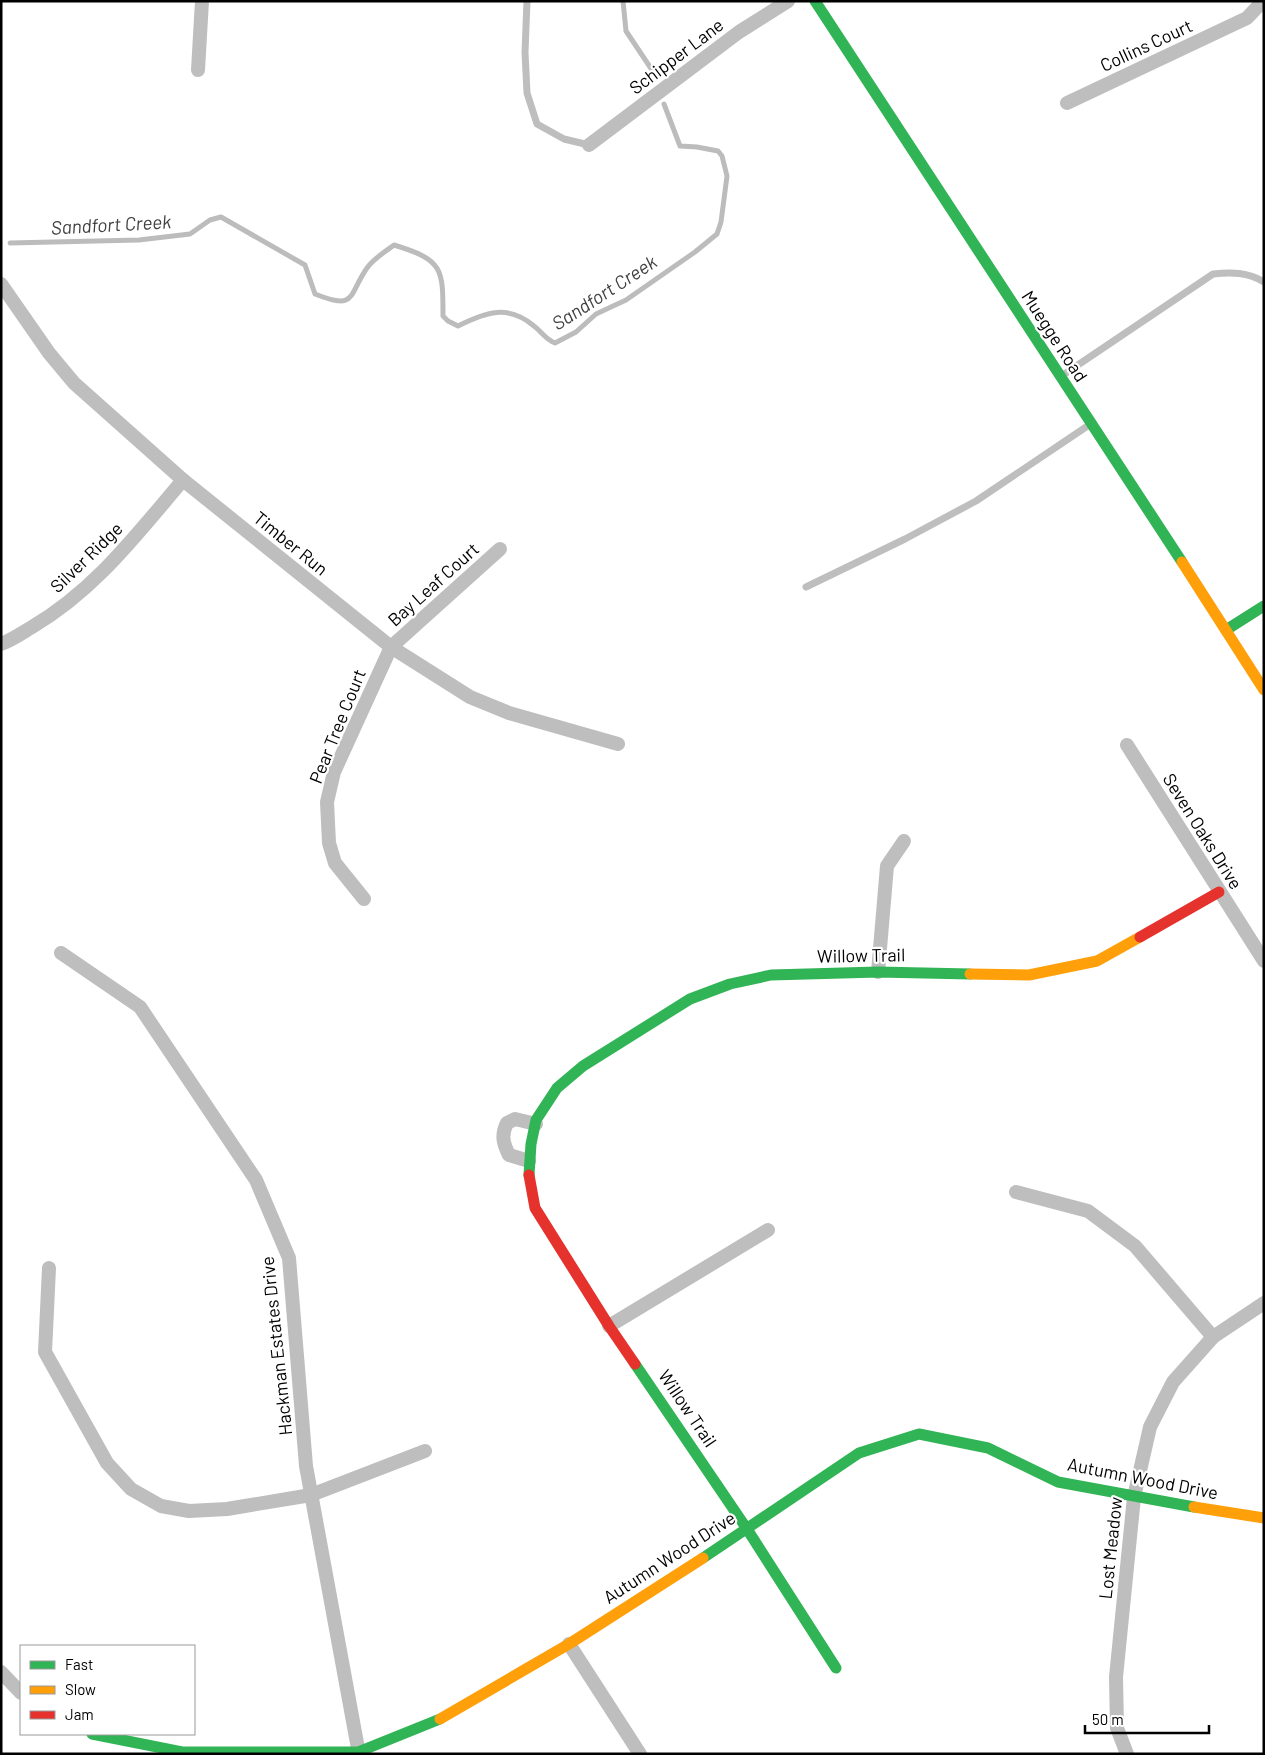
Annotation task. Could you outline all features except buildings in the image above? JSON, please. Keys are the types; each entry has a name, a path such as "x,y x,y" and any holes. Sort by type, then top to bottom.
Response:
{"street":[{"path":"198,70 202,1"},
{"name":"Schipper Lane","path":"589,144 739,32 788,1"},
{"name":"Muegge Road","path":"815,1 1264,690"},
{"name":"Collins Court","path":"1067,103 1247,18 1264,1"},
{"name":"Timber Run","path":"1,284 50,353 74,383 182,480 391,647 470,697 509,713 618,744"},
{"name":"Silver Ridge","path":"1,644 42,621 79,595 114,560 182,480"},
{"name":"Bay Leaf Court","path":"391,647 500,549"},
{"path":"1226,630 1264,606"},
{"name":"Pear Tree Court","path":"364,899 335,863 329,843 327,802 334,772 391,647"},
{"name":"Seven Oaks Drive","path":"1127,744 1264,961"},
{"path":"878,972 887,866 904,841"},
{"name":"Willow Trail","path":"836,1668 747,1529 609,1326 535,1208 528,1171 536,1124 557,1088 583,1066 690,999 730,984 771,975 878,972 1029,975 1097,960 1219,892"},
{"name":"Hackman Estates Drive","path":"61,953 140,1007 256,1180 289,1258 306,1466 359,1753"},
{"path":"529,1161 509,1155 503,1145 503,1131 507,1123 516,1119 536,1124"},
{"path":"1016,1192 1088,1211 1135,1246 1213,1337 1264,1304"},
{"path":"609,1326 768,1230"},
{"path":"49,1268 45,1352 107,1463 131,1489 161,1506 189,1511 227,1509 311,1494 425,1450"},
{"name":"Lost Meadow","path":"1127,1754 1117,1728 1116,1677 1134,1497 1150,1427 1173,1382 1213,1337"},
{"name":"Autumn Wood Drive","path":"97,1735 182,1752 359,1753 434,1723 569,1644 747,1529 859,1453 919,1434 988,1448 1058,1482 1134,1497 1264,1518"},
{"path":"569,1644 640,1754"},
{"path":"1,1672 20,1692"}],"lane":[{"path":"527,1 525,52 527,93 537,124 564,139 589,144"},
{"path":"1061,377 1213,274 1232,272 1255,277 1264,282"},
{"path":"806,587 905,539 976,501 1091,424"}],"waterway":[{"name":"Sandfort Creek","path":"623,1 626,31 652,70"},
{"name":"Sandfort Creek","path":"10,243 139,240 190,234 210,220 221,217 305,265 315,294 338,301 350,298 370,264 394,245 422,256 431,261 437,268 442,287 443,316 448,321 458,326 487,314 506,313 524,319 555,343 576,332 596,314 626,300 695,252 717,234 721,222 727,176 722,156 718,151 680,146 664,104"}],"traffic: fast":[{"path":"815,1 1182,562"},
{"path":"1226,630 1264,606"},
{"path":"529,1175 531,1144 536,1120 557,1088 583,1066 690,999 730,984 771,975 878,972 970,974"},
{"path":"635,1364 747,1529 836,1668"},
{"path":"703,1558 859,1453 919,1434 988,1448 1058,1482 1194,1507"},
{"path":"97,1735 182,1752 358,1752 440,1719"}],"traffic: slow":[{"path":"1182,562 1264,690"},
{"path":"970,974 1029,975 1097,961 1140,937"},
{"path":"1194,1507 1264,1518"},
{"path":"440,1719 569,1644 703,1558"}],"traffic: jam":[{"path":"1140,937 1219,892"},
{"path":"529,1175 535,1208 635,1364"}]}
